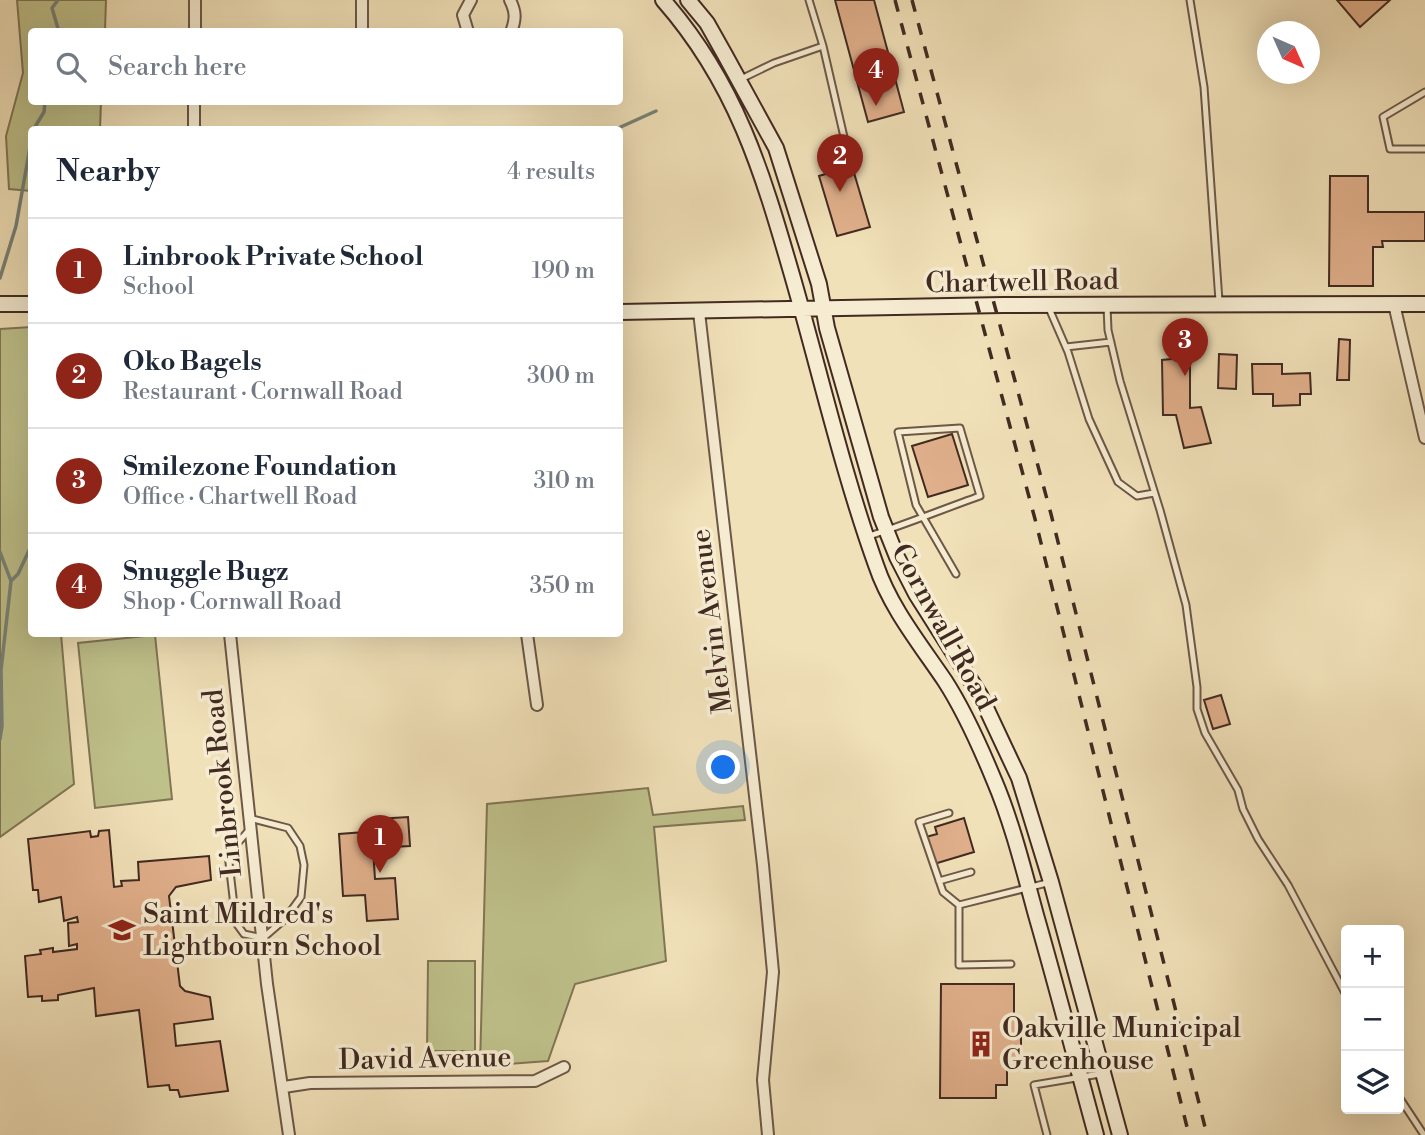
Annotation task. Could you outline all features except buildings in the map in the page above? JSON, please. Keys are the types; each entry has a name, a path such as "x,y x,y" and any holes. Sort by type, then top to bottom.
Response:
{"main road":[{"name":"Cornwall Road","path":"663,0 704,53 743,122 768,190 842,463 877,570 909,628 947,685 996,784 1029,888 1096,1135"},
{"name":"Cornwall Road","path":"688,0 706,23 776,148 818,284 857,435 897,557 916,594 980,695 999,730 1019,778 1051,882 1120,1135"},
{"path":"0,304 28,304"},
{"name":"Chartwell Road","path":"623,312 1048,305 1425,304"}],"street":[{"path":"195,0 195,28"},
{"path":"362,0 362,28"},
{"path":"467,28 463,15 471,0"},
{"path":"510,0 516,20 513,28"},
{"path":"194,105 194,126"},
{"path":"1394,304 1425,438"},
{"name":"Melvin Avenue","path":"699,312 773,972 763,1080 768,1135"},
{"name":"Linbrook Road","path":"230,637 262,938 289,1135"},
{"path":"527,637 537,705"},
{"name":"David Avenue","path":"284,1087 310,1083 535,1081 564,1067"}],"lane":[{"path":"809,0 823,46 844,137"},
{"path":"1191,0 1204,87 1219,304"},
{"path":"739,80 823,46"},
{"path":"1425,92 1383,117 1390,149 1425,149"},
{"path":"1048,305 1066,347 1089,419 1118,482 1137,496 1154,493"},
{"path":"1107,305 1108,330 1120,381 1186,605 1197,687 1197,709 1205,733 1238,790 1243,808 1258,839 1288,885 1342,988"},
{"path":"1066,347 1111,342"},
{"path":"866,537 887,530 922,517 981,496 960,428 898,432 916,505 922,517 956,574"},
{"path":"949,813 919,822 943,892 959,905"},
{"path":"250,823 288,828 300,846 304,866 301,897 285,919 262,938 244,934 236,923 228,854 250,823"},
{"path":"939,881 971,872"},
{"path":"959,905 1051,882"},
{"path":"959,905 959,965 1011,964"},
{"path":"1047,1135 1034,1084 1104,1073"},
{"path":"1404,1105 1424,1135"}],"green space":[{"path":"17,0 106,0 105,28 28,28 28,105 101,105 100,126 28,126 28,191 9,189 6,136 23,73"},
{"path":"28,327 28,637 61,637 74,784 0,837 0,329"},
{"path":"155,637 172,799 95,808 78,643"},
{"path":"648,788 653,815 743,806 745,820 654,827 666,961 575,984 548,1061 480,1066 487,804"},
{"path":"428,961 475,961 475,1051 427,1051"}],"waterway":[{"path":"58,0 52,8 58,28"},
{"path":"35,126 44,112 45,105"},
{"path":"623,126 656,111"},
{"path":"0,278 16,226 28,158"},
{"path":"0,552 11,581 1,670 0,739"},
{"path":"11,581 18,574 28,553"}],"railway":[{"path":"895,0 1035,519 1189,1135"},
{"path":"912,0 1051,514 1207,1135"}],"place":[{"name":"Snuggle Bugz","path":"876,106"},
{"name":"Oko Bagels","path":"840,192"},
{"name":"Smilezone Foundation","path":"1185,376"},
{"name":"Linbrook Private School","path":"380,873"},
{"name":"Saint Mildred's Lightbourn School","path":"122,930"},
{"name":"Oakville Municipal Greenhouse","path":"981,1044"}]}
